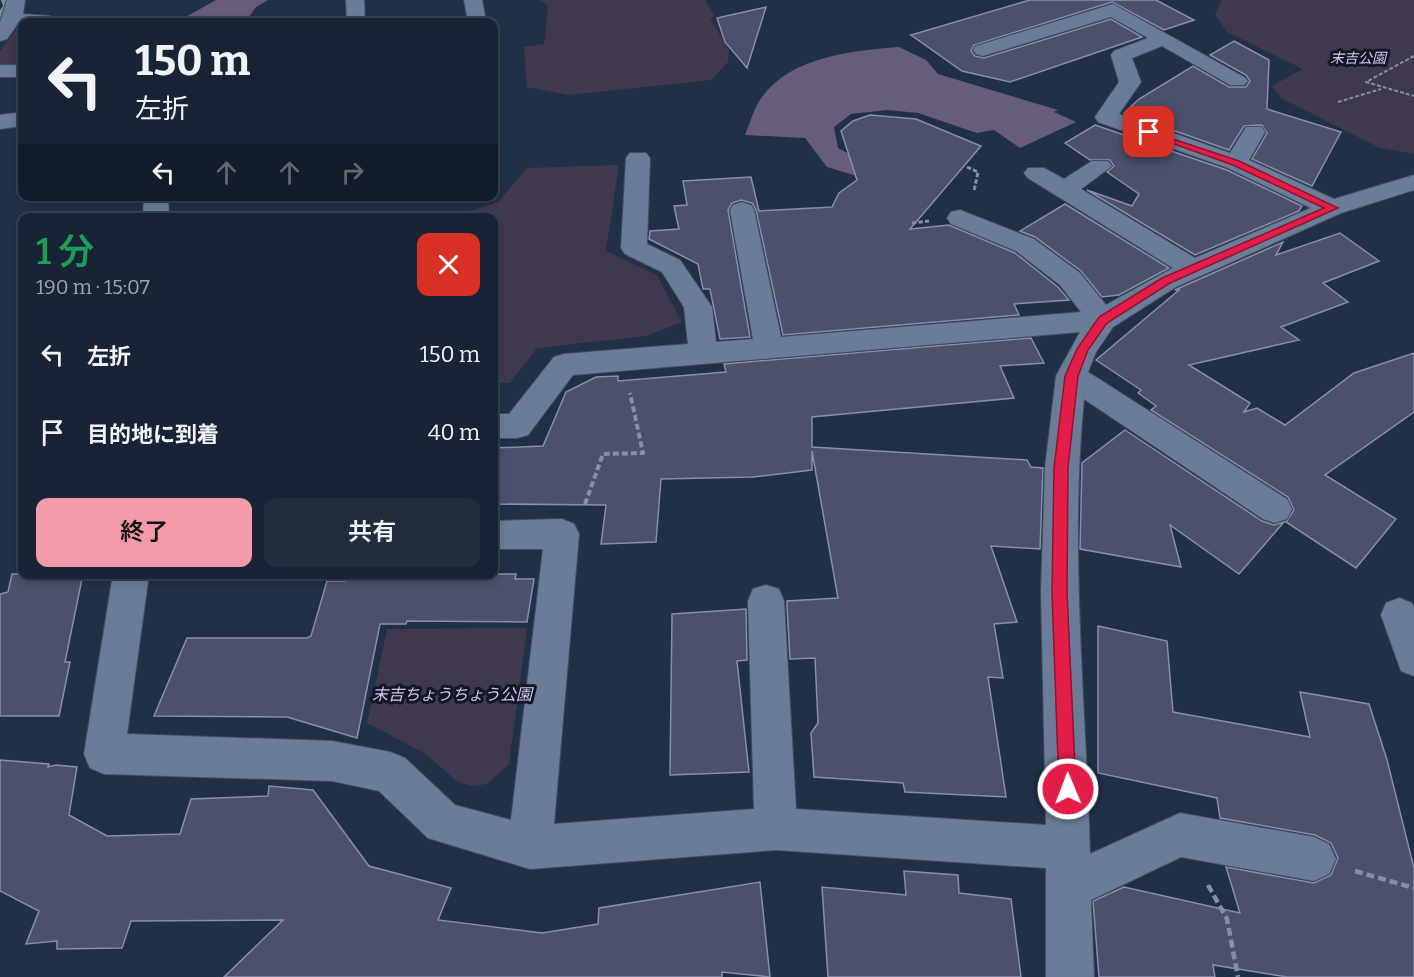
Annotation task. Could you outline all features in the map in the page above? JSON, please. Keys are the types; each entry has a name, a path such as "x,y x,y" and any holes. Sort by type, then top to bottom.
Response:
{"street":[{"path":"6,27 16,0"},
{"path":"356,0 356,18"},
{"path":"473,0 476,18"},
{"path":"983,50 1135,3"},
{"path":"1113,10 1237,81"},
{"path":"1164,39 1121,56 1130,81 1106,117 1236,163 1332,208"},
{"path":"0,71 18,71"},
{"path":"0,122 18,120"},
{"path":"1236,163 1254,132"},
{"path":"638,158 634,248 671,266 698,307 703,353"},
{"path":"1064,189 1100,166"},
{"path":"1036,173 1196,270"},
{"path":"1070,977 1069,868 1059,592 1061,468 1071,376 1083,349 1103,320 1166,280 1196,270 1332,208 1414,182"},
{"path":"742,210 769,348"},
{"path":"960,218 1025,245 1070,279 1103,320"},
{"path":"498,426 517,426 564,365 1103,320"},
{"path":"1071,376 1275,509"},
{"path":"498,535 562,534 530,847"},
{"path":"130,579 104,754 332,761 390,773 443,823 530,847 776,829 1069,868 1180,835 1314,859"},
{"path":"766,601 776,829"},
{"path":"1399,615 1414,658"}],"path":[{"path":"1414,56 1366,82 1382,89 1414,96"},
{"path":"1338,102 1382,89"},
{"path":"562,534 584,526 585,504 603,454 643,453 622,360"},
{"path":"1180,835 1227,919 1238,977"},
{"path":"1314,859 1414,888"}],"green space":[{"path":"539,0 705,0 715,16 710,18 729,50 728,62 711,80 568,95 527,87 524,47 544,44 548,6"},
{"name":"末吉公園","path":"1222,0 1414,0 1414,154 1380,148 1281,98 1272,86 1303,69 1227,32 1215,14"},
{"path":"18,27 18,64 0,65 0,51"},
{"path":"619,165 606,251 657,275 682,322 646,336 537,348 510,383 498,383 498,213 464,213 498,202 527,168"},
{"name":"末吉ちょうちょう公園","path":"527,628 509,764 487,784 473,786 459,783 424,753 367,723 387,629"}],"shaded area":[{"path":"216,0 268,0 256,7 248,18 184,18"},
{"path":"899,47 926,60 938,74 1058,110 1054,112 1076,122 1020,148 994,130 977,133 918,113 887,110 851,114 834,127 838,148 928,198 827,167 805,138 745,135 759,101 775,83 789,72 824,58"}],"building":[{"path":"1030,0 1156,0 1194,20 1164,30 1112,2 974,45 971,51 975,56 984,58 1111,19 1142,37 1010,82 962,71 911,35"},
{"path":"766,7 747,68 725,42 717,18"},
{"path":"1234,41 1269,60 1267,109 1341,132 1312,186 1252,159 1267,133 1262,125 1244,126 1229,150 1124,113 1139,99 1193,66 1229,87 1246,87 1250,81 1246,75 1210,55"},
{"path":"870,115 916,119 981,146 910,229 949,225 1015,253 1058,287 1069,300 1014,304 1019,315 783,335 756,210 752,203 741,200 732,203 728,210 750,337 720,339 710,289 703,289 698,264 649,239 650,231 679,229 674,206 687,205 683,181 751,177 759,211 832,207 839,193 857,180 841,131 853,121"},
{"path":"1095,125 1227,170 1302,206 1299,211 1195,255 1087,190 1132,206 1139,194 1107,172 1114,166 1110,160 1090,160 1065,143"},
{"path":"1065,204 1169,268 1119,295 1102,297 1081,271 1035,237 1020,231"},
{"path":"1340,233 1379,261 1323,283 1348,302 1281,327 1299,340 1189,365 1250,403 1244,412 1257,408 1285,425 1354,373 1414,353 1414,412 1325,475 1396,519 1356,568 1286,522 1294,510 1288,497 1151,410 1156,406 1138,393 1141,390 1096,360 1179,290 1175,290 1283,242 1276,255"},
{"path":"1031,338 1044,363 1000,366 1014,398 812,417 812,447 1027,460 1031,467 1043,468 1040,549 991,546 1017,622 994,624 1003,678 988,677 1006,797 905,792 903,783 814,777 811,733 818,723 815,658 790,659 787,606 787,601 838,598 812,451 812,470 753,477 661,479 656,542 601,544 606,505 498,504 498,448 543,446 566,392 596,377 618,376 618,381 726,372 724,364"},
{"path":"1125,430 1262,521 1274,525 1284,522 1239,574 1170,525 1181,567 1080,549 1082,463"},
{"path":"12,574 18,574 18,579 82,579 65,662 70,662 59,716 0,716 0,594 8,592"},
{"path":"498,574 516,574 515,579 534,579 527,622 407,621 406,624 380,624 357,738 287,717 154,716 187,638 307,638 311,636 327,581 345,581 346,579 498,579"},
{"path":"746,609 747,660 737,661 749,772 670,775 672,614"},
{"path":"1098,626 1167,641 1173,712 1310,737 1300,692 1369,704 1387,760 1414,868 1414,977 1287,977 1213,965 1215,977 1099,977 1093,901 1124,887 1240,913 1226,867 1314,883 1331,875 1338,858 1331,843 1315,835 1220,818 1217,798 1098,773"},
{"path":"0,760 49,764 48,767 56,765 77,767 69,815 107,836 180,834 191,799 268,796 269,786 313,790 369,866 451,888 438,920 542,933 598,924 599,908 760,882 770,977 722,972 722,977 224,977 283,920 131,921 122,948 57,949 57,941 26,944 39,911 0,891"},
{"path":"904,871 958,875 959,893 1011,899 1021,977 828,977 822,887 906,895"}],"waterway":[{"path":"0,16 7,6 5,0"}],"route":[{"path":"1068,789 1059,592 1061,468 1071,376 1083,349 1103,320 1166,280 1196,270 1332,208 1236,163 1149,132"}]}
